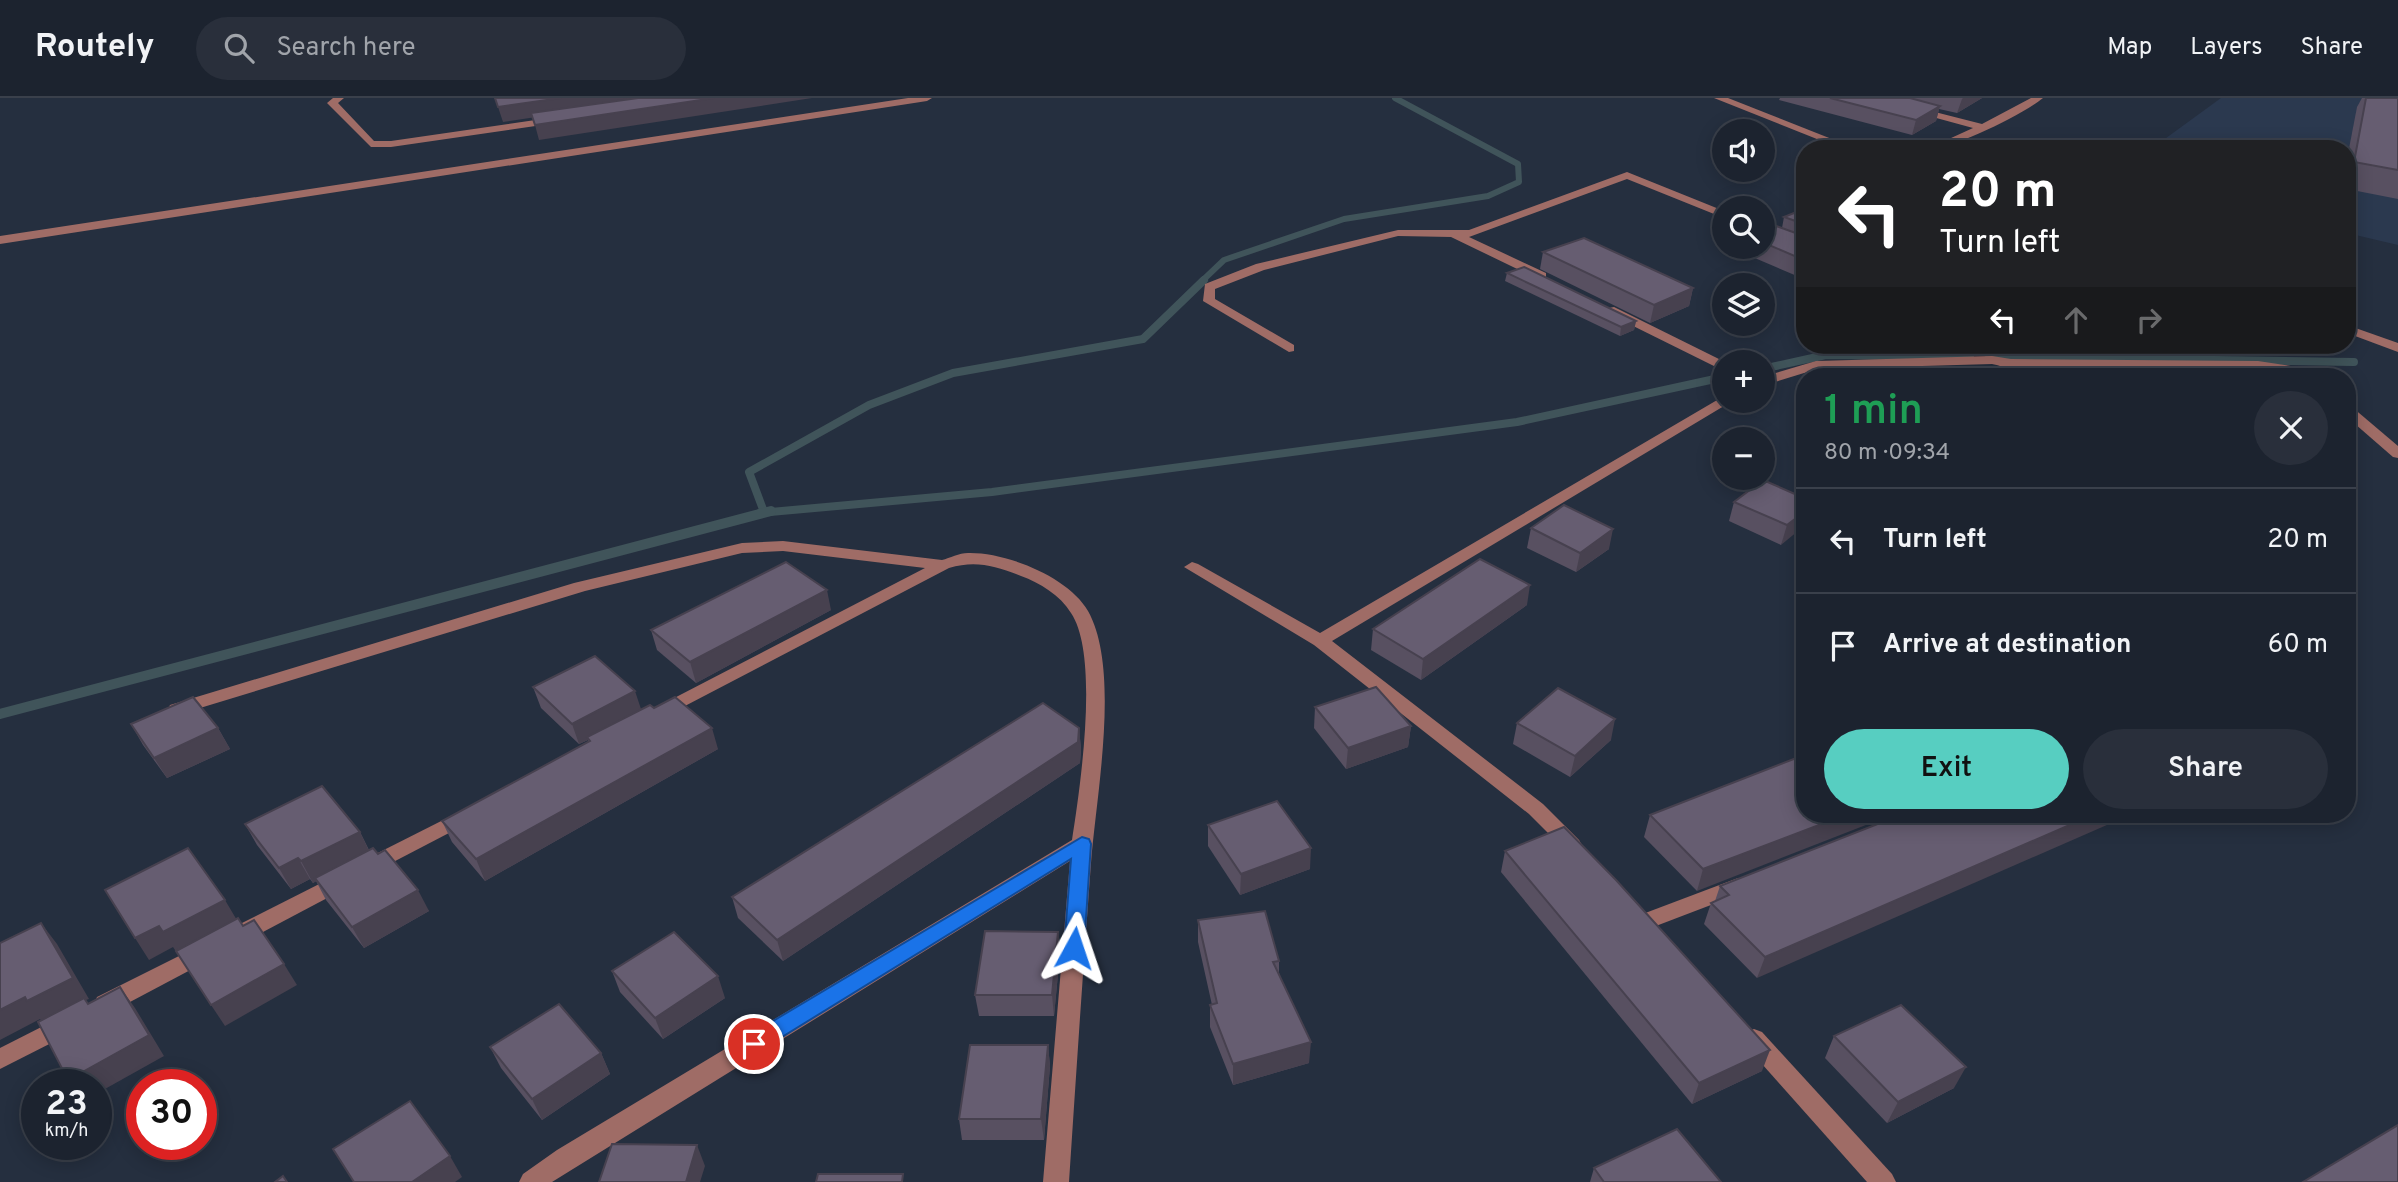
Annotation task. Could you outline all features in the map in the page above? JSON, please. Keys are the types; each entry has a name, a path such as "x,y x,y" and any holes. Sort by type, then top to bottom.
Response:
{"street":[{"path":"339,98 332,103 371,144 391,144 566,118"},
{"path":"0,240 927,98"},
{"path":"1719,98 1829,140"},
{"path":"1868,98 1983,127"},
{"path":"1953,140 2038,98"},
{"path":"1289,348 1209,301 1209,287 1260,267 1398,233 1471,234 1628,175 1712,210"},
{"path":"1452,234 1550,280"},
{"path":"1597,303 1712,360"},
{"path":"2356,332 2398,348"},
{"path":"1806,368 1816,365 1992,360 2011,363 2275,368"},
{"path":"2011,363 2018,368"},
{"path":"1775,378 1796,371"},
{"path":"1320,641 1712,407"},
{"path":"2356,418 2398,454"},
{"path":"157,715 580,587 742,548 783,546 943,565"},
{"path":"637,726 943,565 966,558 993,560 1049,580 1080,612 1095,658 1092,768 1082,844 1056,1182"},
{"path":"1192,567 1320,641 1536,809 1583,856"},
{"path":"0,1059 478,809"},
{"path":"532,1182 566,1158 1082,844"},
{"path":"1648,921 1751,880"},
{"path":"1629,903 1666,942"},
{"path":"1738,1022 1883,1182"},
{"path":"557,1182 566,1158"}],"shaded area":[{"path":"2221,98 2398,98 2398,245 2356,235 2356,140 2163,140"}],"building":[{"path":"495,98 561,98 498,107"},
{"path":"638,98 714,98 535,125 531,113"},
{"path":"1830,98 1910,98 1940,106 1916,120"},
{"path":"2366,98 2398,98 2398,170 2356,162"},
{"path":"1796,212 1796,221 1784,217"},
{"path":"1775,226 1796,233 1796,257 1775,248"},
{"path":"1584,238 1693,288 1654,305 1543,252"},
{"path":"1524,267 1636,321 1621,327 1507,273"},
{"path":"1775,485 1796,494 1796,518 1787,525 1734,502 1750,490 1775,490"},
{"path":"1564,505 1613,529 1580,553 1531,528"},
{"path":"1480,559 1530,585 1423,659 1373,629"},
{"path":"786,562 827,590 690,662 651,630"},
{"path":"595,656 635,691 572,724 533,687"},
{"path":"1376,687 1411,726 1348,748 1315,707"},
{"path":"1558,688 1615,719 1575,756 1517,723"},
{"path":"193,697 218,728 154,758 131,724"},
{"path":"675,697 712,728 476,859 442,821 590,741 587,737 650,705 654,708"},
{"path":"1043,703 1079,728 1078,742 777,940 732,897"},
{"path":"1796,758 1796,823 1824,823 1703,869 1650,815"},
{"path":"322,786 360,832 301,861 298,858 279,868 245,824"},
{"path":"1277,801 1311,848 1241,874 1208,825"},
{"path":"1880,823 2074,823 1765,957 1711,903 1729,895 1720,886"},
{"path":"1564,827 1616,880 1770,1050 1699,1083 1505,851"},
{"path":"188,848 225,900 163,932 159,926 135,938 105,890"},
{"path":"373,848 378,854 385,850 418,890 352,927 315,878"},
{"path":"1265,911 1279,961 1273,962 1311,1042 1233,1064 1210,1005 1217,1003 1198,920"},
{"path":"238,918 243,926 254,920 284,964 211,1005 176,951"},
{"path":"41,923 73,978 27,1001 25,997 0,1010 0,943"},
{"path":"985,931 1058,932 1052,995 975,995"},
{"path":"674,932 718,976 655,1018 612,971"},
{"path":"120,987 149,1035 88,1069 62,1069 38,1022 84,998 88,1004"},
{"path":"559,1004 601,1053 532,1099 490,1047"},
{"path":"1901,1005 1966,1067 1898,1102 1834,1036"},
{"path":"970,1045 1048,1045 1041,1119 959,1119"},
{"path":"410,1101 450,1156 412,1182 354,1182 333,1149"},
{"path":"2398,1125 2398,1182 2303,1182"},
{"path":"1677,1129 1721,1182 1604,1182 1594,1168"},
{"path":"612,1144 697,1145 686,1182 599,1182"},
{"path":"818,1174 903,1174 902,1182 816,1182"},
{"path":"283,1176 287,1182 275,1182"}],"waterway":[{"path":"1202,281 1224,260 1344,219 1488,196 1519,182 1518,164 1395,98"},
{"path":"764,512 749,472 869,405 953,373 1143,339 1204,280"},
{"path":"1775,366 1826,355 1970,357"},
{"path":"1989,357 2354,362"},
{"path":"765,513 992,492 1517,422 1712,380"},
{"path":"765,513 771,511"},
{"path":"760,513 765,513"},
{"path":"0,714 765,513"}],"route":[{"path":"754,1044 1082,844 1074,948"}]}
